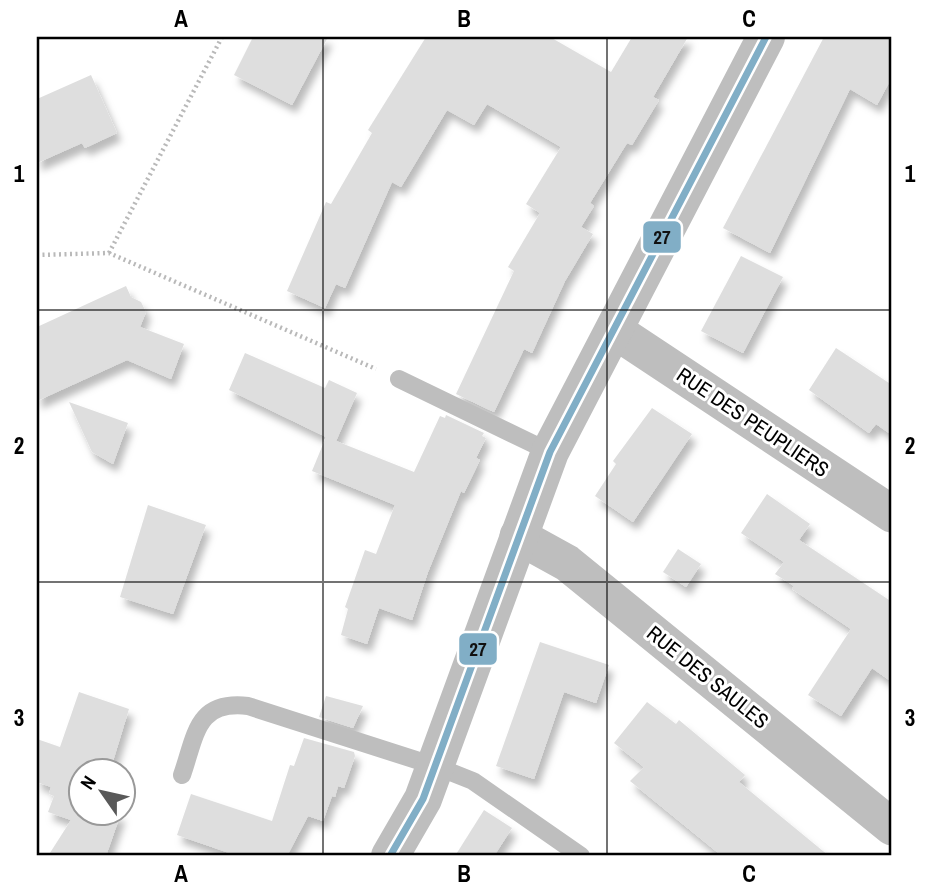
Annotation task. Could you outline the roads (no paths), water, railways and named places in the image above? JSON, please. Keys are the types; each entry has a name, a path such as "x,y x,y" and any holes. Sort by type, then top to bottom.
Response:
{"street":[{"path":"390,856 424,799 550,452 766,37"},
{"name":"RUE DES PEUPLIERS","path":"614,330 892,514"},
{"name":"RUE DES SAULES","path":"518,536 567,563 892,827"}],"lane":[{"path":"399,379 550,452"},
{"path":"183,775 200,725 207,713 226,704 247,706 435,766 473,781 581,856"}]}
